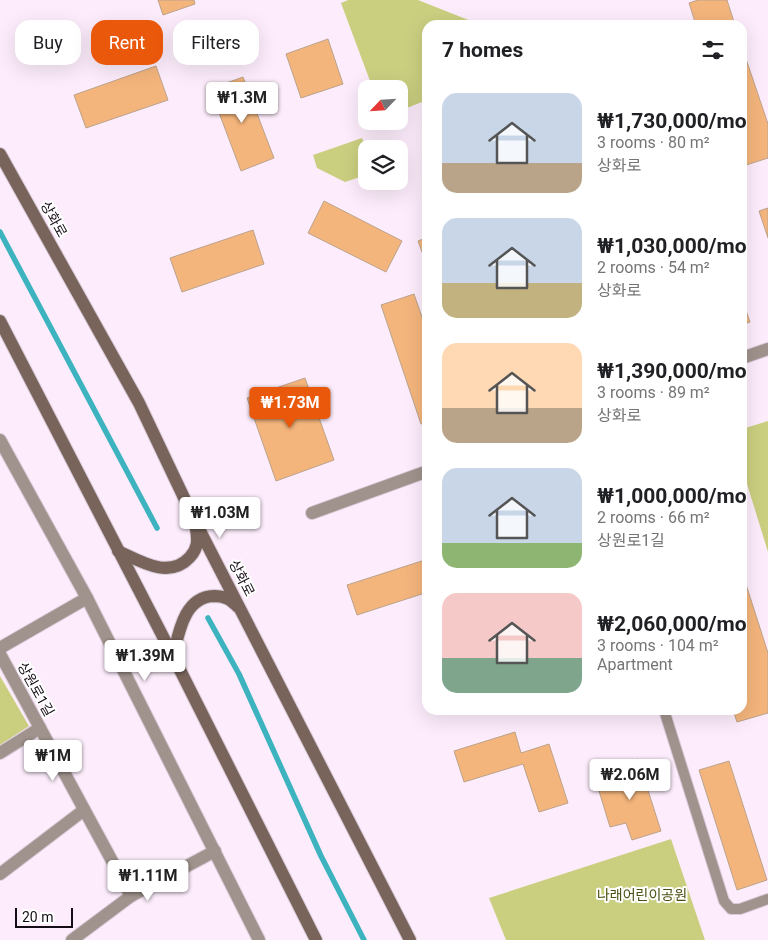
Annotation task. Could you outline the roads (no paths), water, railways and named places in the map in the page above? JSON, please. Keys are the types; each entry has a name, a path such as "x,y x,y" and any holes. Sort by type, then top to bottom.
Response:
{"main road":[{"name":"상화로","path":"0,154 139,403 196,522 410,940"},
{"path":"0,321 173,656 316,940"},
{"path":"118,551 160,568 178,567 196,550 198,542 196,522"},
{"path":"173,656 180,629 187,612 199,599 208,596 224,596 231,600 243,613"}],"street":[{"path":"747,356 768,348"},
{"path":"0,440 87,598 259,940"},
{"path":"312,513 422,473"},
{"path":"0,648 87,598"},
{"name":"상원로1길","path":"0,654 131,896"},
{"path":"0,753 40,728"},
{"path":"0,874 84,810"},
{"path":"72,940 131,896 215,851"}],"lane":[{"path":"666,715 724,901 731,909 768,899"}],"waterway":[{"path":"0,232 157,528"},
{"path":"208,618 239,674 321,856 364,940"}],"park label":[{"name":"나래어린이공원","path":"642,895"}]}
